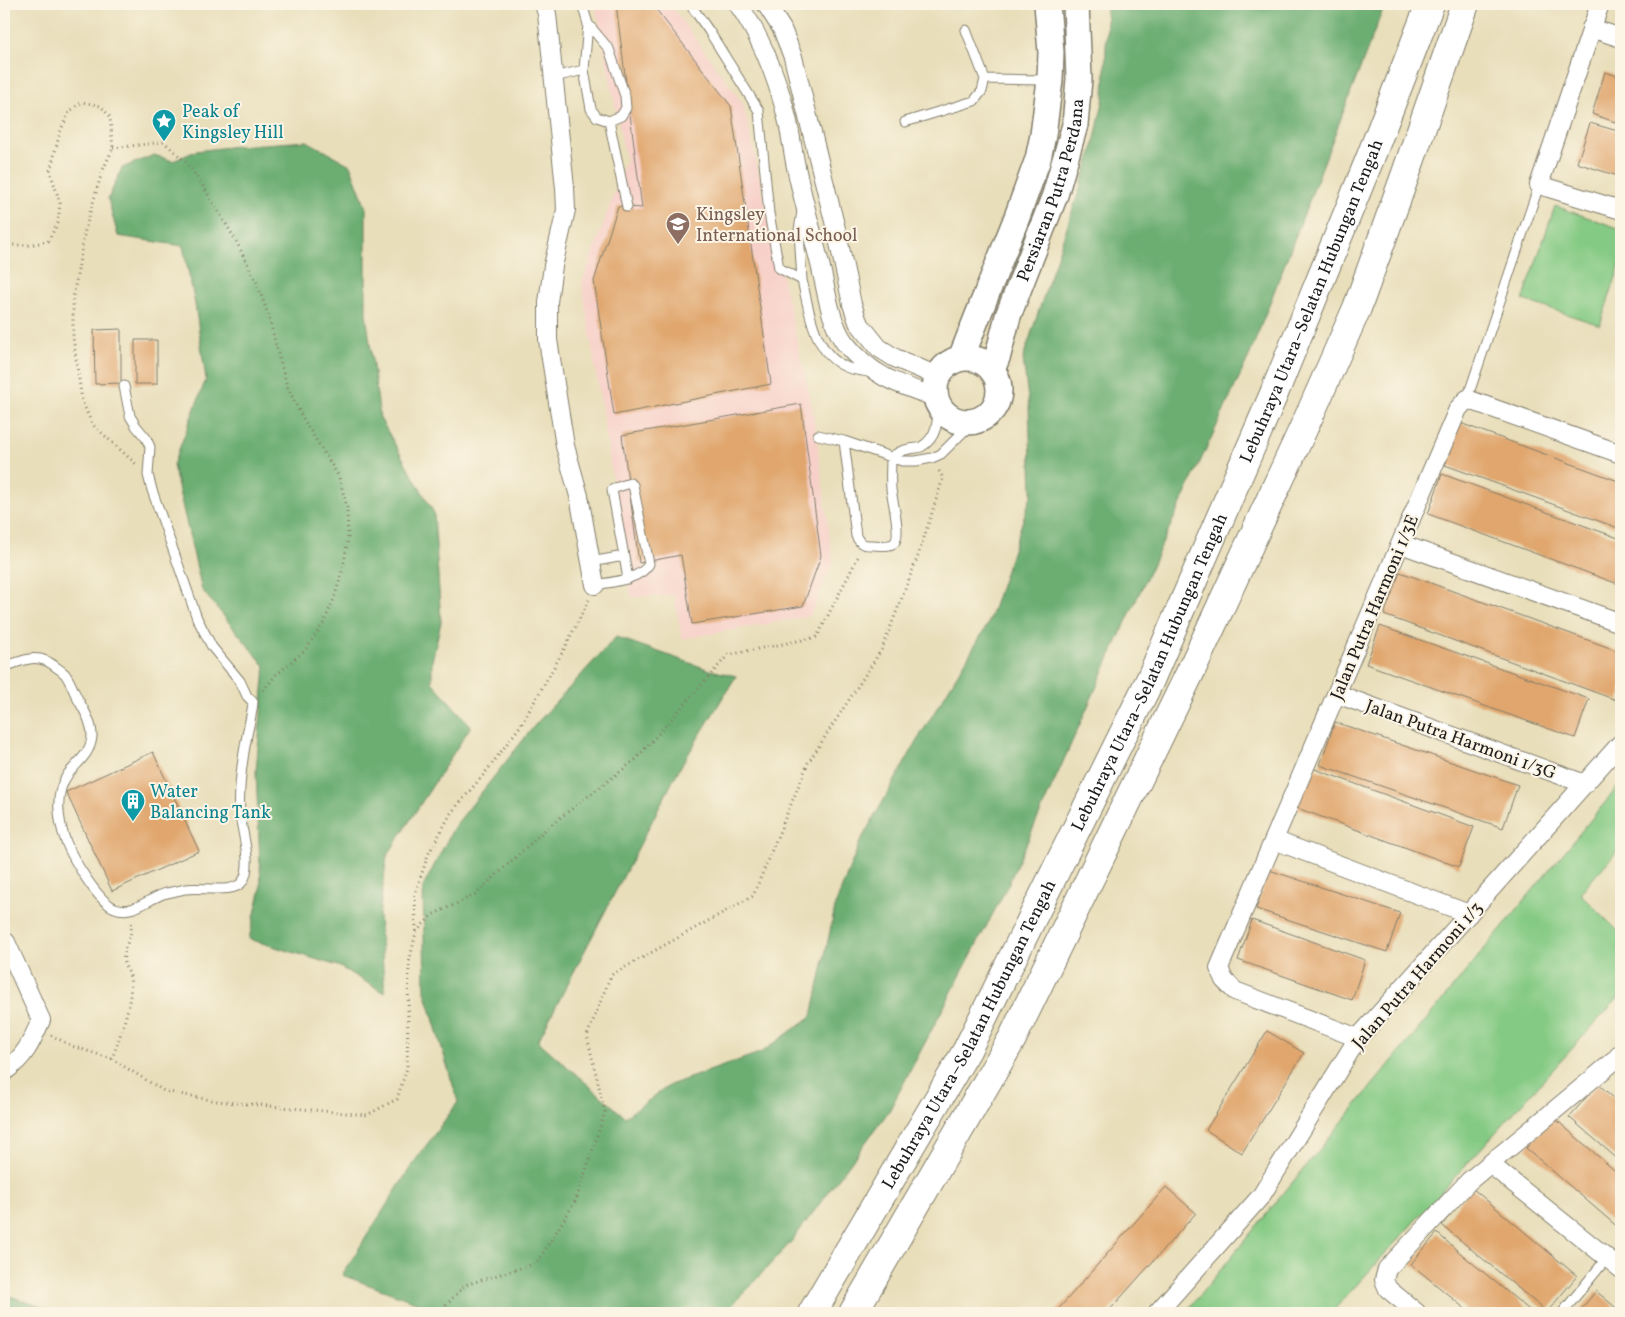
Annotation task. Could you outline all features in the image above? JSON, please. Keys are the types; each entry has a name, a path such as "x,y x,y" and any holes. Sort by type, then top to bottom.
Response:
{"highway":[{"name":"Lebuhraya Utara–Selatan Hubungan Tengah","path":"812,1313 967,1050 1150,680 1273,396 1430,4"},
{"name":"Lebuhraya Utara–Selatan Hubungan Tengah","path":"853,1313 1012,1039 1189,675 1357,308 1406,176 1465,4"}],"main road":[{"name":"Persiaran Putra Perdana","path":"961,358 1017,217 1038,159 1044,135 1051,52 1047,4"},
{"name":"Persiaran Putra Perdana","path":"992,370 1011,308 1056,195 1075,125 1079,79 1076,4"},
{"path":"961,358 978,360 986,364 997,379 999,390 997,401 992,410 984,418 974,422 957,421 943,412 937,393 947,364 961,358"}],"street":[{"path":"544,4 547,14 566,188 566,210 553,266 548,302 548,340 566,446 579,496 595,586"},
{"path":"738,4 759,38 778,86 833,319 844,341 877,374 901,385 937,393"},
{"path":"766,4 782,29 793,57 836,229 852,304 858,322 879,348 895,358 937,393"},
{"path":"1600,4 1539,185 1621,210"},
{"path":"1592,28 1621,38"},
{"path":"1467,399 1621,454"},
{"name":"Jalan Putra Harmoni 1/3E","path":"1358,1038 1235,990 1224,980 1219,968 1458,409 1467,399"},
{"path":"1401,544 1621,623"},
{"name":"Jalan Putra Harmoni 1/3G","path":"1337,694 1584,784"},
{"name":"Jalan Putra Harmoni 1/3","path":"1157,1313 1261,1196 1358,1038 1621,743"},
{"path":"1274,840 1469,914"},
{"path":"4,941 41,1020 24,1055 4,1072"},
{"path":"1417,1313 1388,1289 1384,1280 1387,1269 1470,1181 1619,1060"},
{"path":"1490,1164 1621,1269"}],"lane":[{"path":"582,4 588,24 584,70 591,109 597,117 609,120 621,116 626,108 625,96 609,49 588,24"},
{"path":"690,4 759,111 769,212 780,268 802,280"},
{"path":"905,122 974,101 982,91 985,79 966,30"},
{"path":"554,77 584,70"},
{"path":"985,79 1050,80"},
{"path":"609,120 627,207"},
{"path":"1467,399 1539,185"},
{"path":"803,198 799,231 802,280 811,320 822,346 833,358 846,367 877,374"},
{"path":"4,667 24,660 42,658 49,661 65,674 90,722 92,737 90,746 85,756 67,775 58,797 65,840 77,864 102,900 121,911 129,911 164,894 190,888 235,888 242,883 248,867 239,801 252,702 240,681 212,647 197,618 178,569 148,476 150,447 146,438 130,416 124,386"},
{"path":"891,457 904,450 919,448 934,434 938,423 937,393"},
{"path":"818,436 844,441 902,461 916,461 941,454 974,422"},
{"path":"844,441 856,536 859,542 864,545 889,545 894,543 896,539 897,531 890,488 891,457"},
{"path":"595,586 628,579 647,568 649,564 633,485 630,483 612,490 628,579"},
{"path":"591,562 624,556"},
{"path":"1562,1313 1607,1258"}],"path":[{"path":"4,248 10,245 30,245 48,241 58,222 60,203 50,171 60,132 69,112 82,102 101,106 110,116 113,148 102,172 85,230 73,298 73,337 82,401 92,424 148,476"},
{"path":"113,148 164,142 187,163 204,186 235,239 257,283 269,317 276,350 287,386 302,417 339,477 347,508 348,538 343,568 334,599 323,624 305,650 276,675 252,702"},
{"path":"439,1313 465,1284 537,1263 576,1200 605,1112 587,1036 611,975 753,896 808,763 882,649 918,556 943,478 932,458"},
{"path":"416,932 432,915 475,895 547,828 635,760 728,655 817,637 864,545"},
{"path":"41,1020 49,1034 72,1046 112,1059 164,1092 216,1101 367,1115 397,1099 407,1068 409,963 416,932 415,894 428,855 451,813 485,773 521,725 562,653 595,586"},
{"path":"112,1059 125,1020 129,995 130,975 124,962 126,947 132,930 129,911"}],"shaded area":[{"path":"595,4 670,4 743,104 813,411 833,562 810,616 682,639 674,595 631,597 582,283 626,160"}],"green space":[{"path":"1105,4 1385,4 1250,354 1114,648 1007,887 889,1111 791,1242 725,1313 446,1313 342,1275 412,1165 458,1102 425,991 423,887 454,827 535,725 616,637 710,670 736,676 678,771 538,1041 625,1117 670,1085 762,1052 812,1016 836,903 860,842 921,734 988,624 1032,493 1029,407 1023,358 1092,152 1104,97 1107,20"},
{"path":"307,141 350,165 366,207 366,313 380,418 434,513 441,622 432,661 432,682 471,726 387,856 379,916 385,993 338,966 249,939 261,888 256,771 265,666 202,590 173,465 206,379 195,304 183,246 118,236 108,199 122,168 154,155 173,161 196,151"},
{"path":"1555,206 1621,229 1621,262 1600,325 1523,300"},
{"path":"1621,783 1621,847 1580,893 1621,934 1621,995 1331,1313 1185,1313"},
{"path":"4,1294 60,1313 4,1313"}],"building":[{"name":"Kingsley International School","path":"616,4 652,4 731,106 771,384 614,415 594,281 618,206 642,208"},
{"path":"1605,72 1621,77 1621,124 1592,114"},
{"path":"1590,123 1621,132 1621,177 1577,163"},
{"path":"121,329 121,383 95,384 94,330"},
{"path":"135,340 157,340 157,384 135,384"},
{"path":"801,404 821,556 803,606 692,624 681,555 639,563 622,435"},
{"path":"1460,423 1621,482 1621,529 1445,465"},
{"path":"1442,474 1621,539 1621,585 1428,514"},
{"path":"1400,572 1621,652 1621,694 1619,701 1384,615"},
{"path":"1380,626 1589,699 1575,738 1366,664"},
{"path":"1335,722 1518,785 1503,828 1320,765"},
{"name":"Water Balancing Tank","path":"153,752 199,851 112,891 66,792"},
{"path":"1312,768 1474,827 1459,867 1297,808"},
{"path":"1269,870 1400,913 1387,952 1256,909"},
{"path":"1252,920 1365,960 1352,1000 1238,960"},
{"path":"1267,1031 1304,1053 1242,1153 1206,1130"},
{"path":"1598,1084 1621,1104 1621,1162 1569,1117"},
{"path":"1553,1117 1621,1176 1621,1230 1526,1148"},
{"path":"1166,1187 1196,1213 1107,1313 1055,1313"},
{"path":"1472,1188 1577,1276 1547,1312 1442,1225"},
{"path":"1437,1233 1533,1313 1470,1313 1411,1264"},
{"path":"1596,1291 1621,1312 1621,1313 1578,1313"}],"place":[{"name":"Peak of Kingsley Hill","path":"164,142"},
{"name":"Kingsley International School","path":"678,245"},
{"name":"Water Balancing Tank","path":"133,822"}]}
